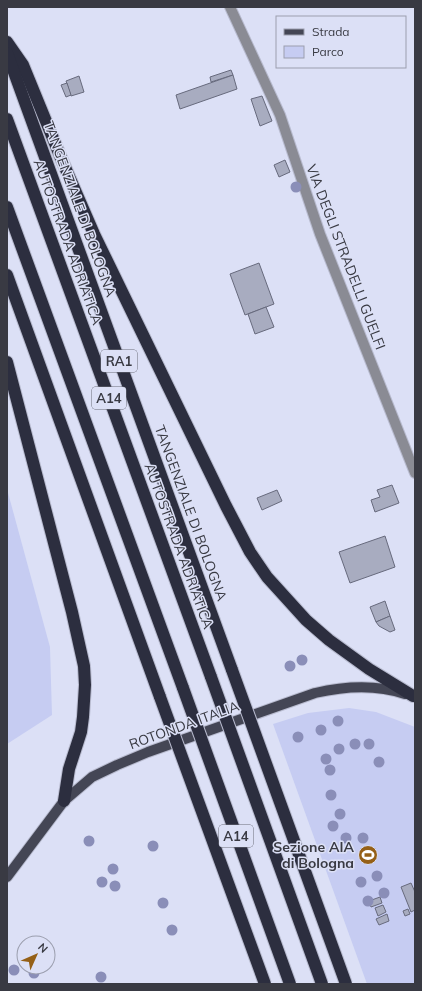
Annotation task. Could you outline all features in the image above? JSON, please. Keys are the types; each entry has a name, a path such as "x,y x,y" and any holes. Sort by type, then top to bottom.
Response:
{"highway":[{"path":"7,42 23,65 94,234 222,499 250,552 267,577 306,620 329,640 369,669 414,697"},
{"name":"TANGENZIALE DI BOLOGNA","path":"7,52 346,984"},
{"name":"AUTOSTRADA ADRIATICA","path":"7,119 322,984"},
{"name":"A14","path":"7,207 290,984"},
{"path":"7,275 265,984"},
{"path":"7,362 72,612 84,666 86,685 81,732 69,769 64,801"}],"main road":[{"name":"ROTONDA ITALIA","path":"7,877 64,801 92,777 117,764 315,693 335,688 360,686 396,691 414,697"}],"street":[{"name":"VIA DEGLI STRADELLI GUELFI","path":"230,7 280,115 320,234 415,473"}],"green space":[{"path":"7,489 50,647 52,715 7,744"},
{"name":"Sezione AIA di Bologna","path":"349,708 376,712 415,727 415,984 367,984 273,724 308,713"}],"building":[{"path":"231,70 233,75 211,82 210,77"},
{"path":"233,75 237,89 180,109 176,95"},
{"path":"79,76 84,92 71,96 66,81"},
{"path":"67,83 71,95 66,97 61,85"},
{"path":"262,96 272,121 260,126 251,99"},
{"path":"285,160 290,172 279,177 274,165"},
{"path":"259,263 274,304 245,315 230,274"},
{"path":"266,307 274,327 255,334 248,314"},
{"path":"392,485 399,503 375,512 371,500 380,497 377,490"},
{"path":"277,490 282,501 262,510 257,498"},
{"path":"385,536 395,567 350,583 339,552"},
{"path":"385,601 390,616 376,622 370,607"},
{"path":"390,616 395,630 390,632 379,626 376,622"},
{"path":"411,883 415,892 415,910 411,912 401,887"},
{"path":"380,897 382,903 371,907 369,901"},
{"path":"383,905 386,912 378,916 375,908"},
{"path":"408,909 410,914 405,916 403,911"},
{"path":"387,914 389,921 379,925 376,919"}],"place":[{"name":"Sezione AIA di Bologna","path":"368,855"}]}
